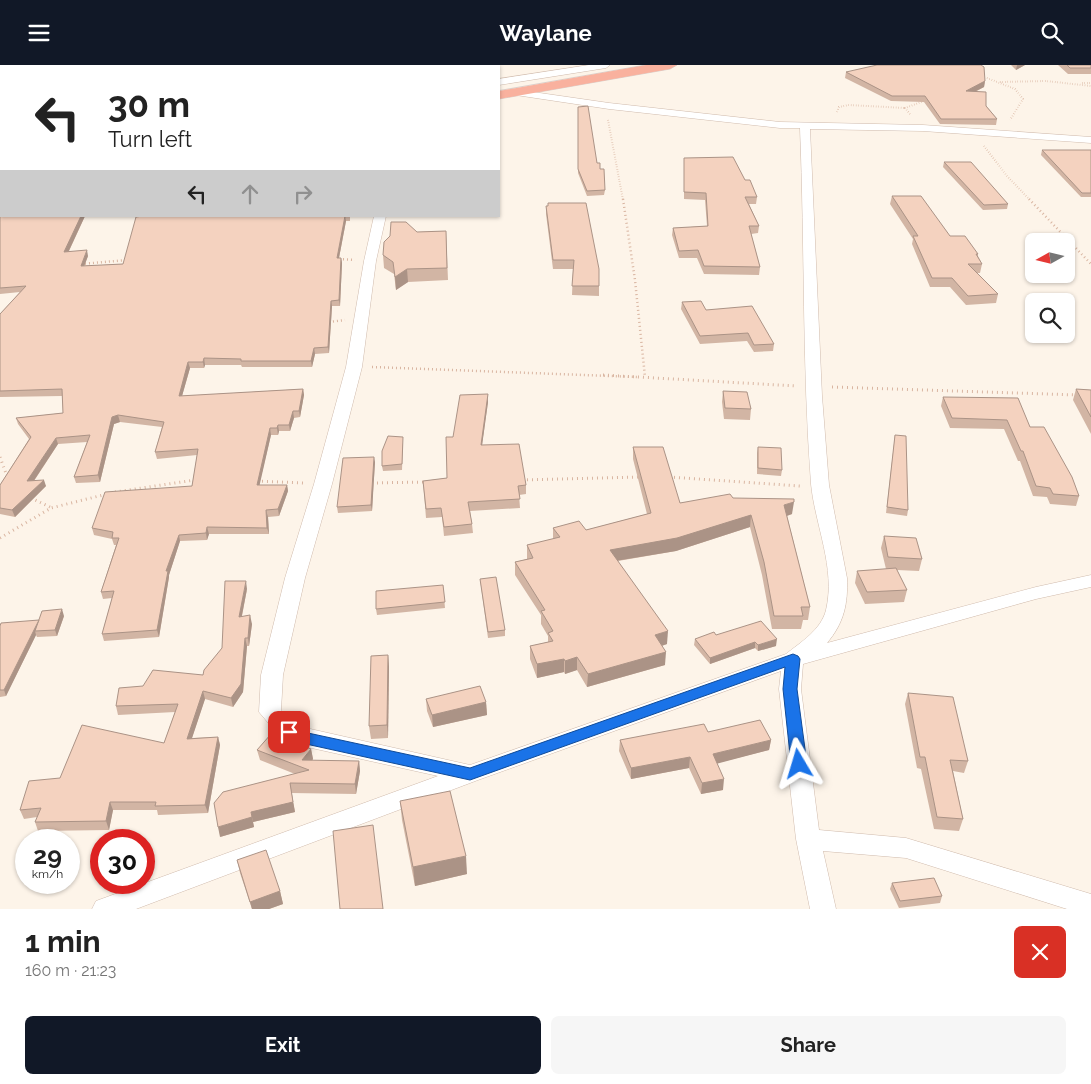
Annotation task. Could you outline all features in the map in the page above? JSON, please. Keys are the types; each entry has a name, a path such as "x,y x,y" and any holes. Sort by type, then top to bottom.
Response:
{"highway":[{"path":"506,94 670,65"}],"street":[{"path":"500,82 606,65"},
{"path":"506,94 804,127 834,125 923,128 1091,140"},
{"path":"804,127 810,200 820,487 837,576 836,609 828,631 793,659 790,689 808,839 823,909"},
{"path":"380,217 360,319 354,367 323,484 295,578 272,675 270,712 289,732 306,738 470,774"},
{"path":"105,909 470,774 793,659 1036,593 1091,581"},
{"path":"808,839 906,848 1091,905"}],"path":[{"path":"972,132 1000,128 1017,112 1024,99 1015,89 987,78"},
{"path":"996,83 1041,81 1091,83"},
{"path":"1074,83 1091,86"},
{"path":"834,125 838,108 842,106 905,108 930,99"},
{"path":"609,106 607,116 629,235 640,315 645,377"},
{"path":"905,108 923,128"},
{"path":"972,132 1007,176 1091,264"},
{"path":"333,259 370,261"},
{"path":"76,264 130,260"},
{"path":"324,322 360,319"},
{"path":"354,367 645,377 816,387 1081,395"},
{"path":"0,457 8,480"},
{"path":"512,481 644,477"},
{"path":"663,477 820,487"},
{"path":"0,538 51,508 122,491 203,480"},
{"path":"248,481 323,484"},
{"path":"363,483 433,482"},
{"path":"28,497 51,508"}],"building":[{"path":"877,65 981,65 984,67 985,81 966,91 986,92 986,106 997,119 941,119 925,96 892,96 846,72"},
{"path":"1067,65 1091,65 1091,68 1070,68"},
{"path":"588,106 597,163 600,163 600,169 604,169 605,190 587,191 578,169 578,107"},
{"path":"1042,150 1091,150 1091,193 1082,193"},
{"path":"733,157 745,180 750,180 757,197 745,197 759,226 749,226 760,267 704,266 698,250 679,251 673,228 708,226 706,193 684,192 684,158"},
{"path":"944,162 971,162 1008,204 984,205"},
{"path":"892,196 921,196 950,236 965,236 978,254 976,254 982,264 968,264 998,294 968,296 952,278 932,278 913,236 918,236"},
{"path":"548,203 586,203 599,269 599,286 572,286 574,260 553,260 546,206 548,206"},
{"path":"0,217 81,217 64,252 87,250 81,266 123,264 136,217 345,217 337,258 341,258 339,300 331,301 328,347 314,348 311,361 241,361 241,359 204,358 203,362 188,362 179,396 303,389 299,411 293,411 289,425 278,425 277,428 270,428 257,485 287,485 278,509 266,510 267,528 207,527 206,533 179,535 166,571 168,571 157,630 102,634 114,591 101,592 119,538 112,538 113,532 92,528 105,492 192,486 198,449 155,452 164,422 118,415 112,417 98,475 74,477 90,435 56,438 27,481 44,480 12,510 0,508 0,485 31,437 16,418 63,413 62,389 0,391 0,314 26,286 0,288"},
{"path":"391,222 406,222 417,232 446,231 447,268 407,269 395,277 393,262 383,255 384,242 390,236"},
{"path":"701,301 706,310 752,306 774,344 754,345 748,333 700,336 682,302"},
{"path":"1076,389 1091,390 1091,417"},
{"path":"723,391 747,392 751,409 725,408"},
{"path":"488,394 481,445 519,444 526,485 518,486 520,499 468,502 472,524 444,527 441,508 426,509 423,481 447,478 446,437 453,437 460,395"},
{"path":"943,397 1018,398 1030,427 1044,427 1072,477 1079,496 1053,494 1050,488 1036,486 1023,451 1021,451 1007,420 952,418"},
{"path":"895,435 906,436 908,510 887,507"},
{"path":"388,436 403,437 402,464 382,466 382,451"},
{"path":"633,447 663,447 680,503 730,494 733,498 794,499 794,502 784,505 810,607 801,607 803,616 774,616 764,562 751,515 677,538 610,550 668,631 655,635 666,652 588,674 577,657 565,661 564,659 537,664 530,646 553,641 548,633 553,631 541,611 545,610 515,562 533,558 527,545 560,537 553,528 579,521 586,530 651,513"},
{"path":"758,447 781,448 782,470 758,468"},
{"path":"374,457 371,505 337,507 343,458"},
{"path":"884,536 916,538 922,559 888,557"},
{"path":"896,568 907,590 867,592 857,571"},
{"path":"496,577 505,630 488,632 480,579"},
{"path":"225,581 246,581 239,617 250,615 248,638 245,638 241,684 231,698 203,691 187,739 218,737 205,805 155,806 156,802 110,802 106,821 35,822 41,808 20,810 29,781 60,778 82,725 164,743 178,704 116,706 119,688 143,686 153,670 203,675 204,670 222,648"},
{"path":"443,585 445,602 376,609 376,591"},
{"path":"62,609 55,630 35,631 42,611"},
{"path":"39,620 4,690 0,690 1,623"},
{"path":"761,621 777,639 758,645 755,642 710,658 695,639 714,632 716,635"},
{"path":"388,655 387,725 369,726 371,656"},
{"path":"480,686 486,702 432,715 426,699"},
{"path":"908,693 953,697 968,761 950,760 963,819 937,817 925,757 920,757"},
{"path":"760,720 771,740 713,754 724,779 702,783 690,757 631,768 620,740 704,724 708,732"},
{"path":"271,734 311,749 302,760 359,761 355,784 290,783 293,802 251,812 252,817 218,827 214,803 223,792 309,770 257,750"},
{"path":"450,791 466,856 413,867 400,801"},
{"path":"373,825 383,909 340,909 333,831"},
{"path":"266,850 280,891 250,902 237,860"},
{"path":"934,878 942,896 900,901 892,883"}],"route":[{"path":"289,732 306,738 470,774 793,659 790,689 799,764"}]}
